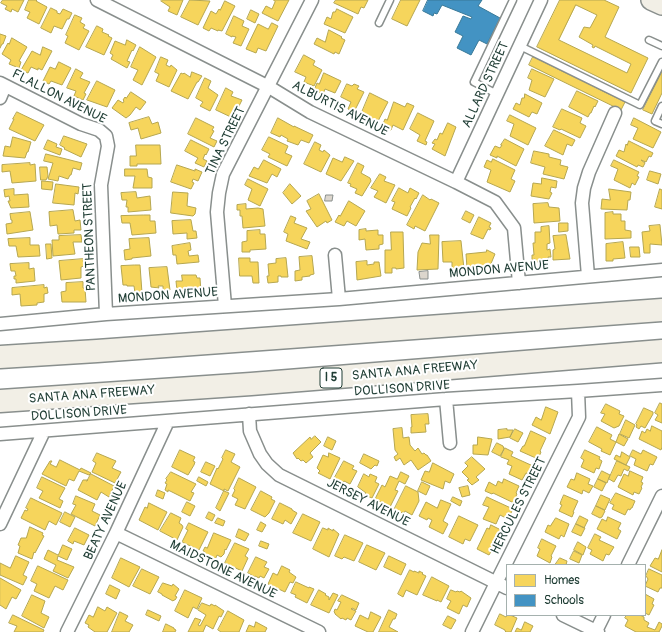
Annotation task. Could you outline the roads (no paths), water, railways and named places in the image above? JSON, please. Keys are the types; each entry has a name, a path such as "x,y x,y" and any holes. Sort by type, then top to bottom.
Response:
{"highway":[{"path":"0,357 105,351 662,310"},
{"name":"SANTA ANA FREEWAY","path":"0,400 251,384 662,351"}],"main road":[{"path":"651,0 662,5"}],"street":[{"name":"ALBURTIS AVENUE","path":"97,0 269,87 310,112 495,202 514,228 519,283"},
{"name":"TINA STREET","path":"225,306 217,212 223,174 269,87 312,0"},
{"name":"ALLARD STREET","path":"456,182 542,0"},
{"path":"0,98 3,85"},
{"name":"FLALLON AVENUE","path":"3,85 81,124 99,130 106,136"},
{"path":"588,276 582,203 584,188 589,172 615,113"},
{"name":"PANTHEON STREET","path":"106,136 108,146 100,185 106,314"},
{"path":"335,255 339,299"},
{"name":"MONDON AVENUE","path":"0,324 106,314 339,299 662,270"},
{"name":"DOLLISON DRIVE","path":"0,434 446,399 662,384"},
{"name":"HERCULES STREET","path":"472,632 580,418 578,391"},
{"path":"446,399 450,443"},
{"name":"JERSEY AVENUE","path":"249,414 250,431 260,454 267,464 280,475 506,588"},
{"name":"BEATY AVENUE","path":"67,632 116,534 168,421"},
{"path":"0,524 44,431"},
{"path":"628,564 662,496"},
{"name":"MAIDSTONE AVENUE","path":"116,534 319,632"},
{"path":"565,616 597,631 604,616"}],"lane":[{"path":"379,22 390,0"},
{"path":"498,94 474,82 513,0"},
{"path":"649,40 662,46"},
{"path":"520,46 640,105 662,62"},
{"path":"662,106 655,121 662,124"}]}
